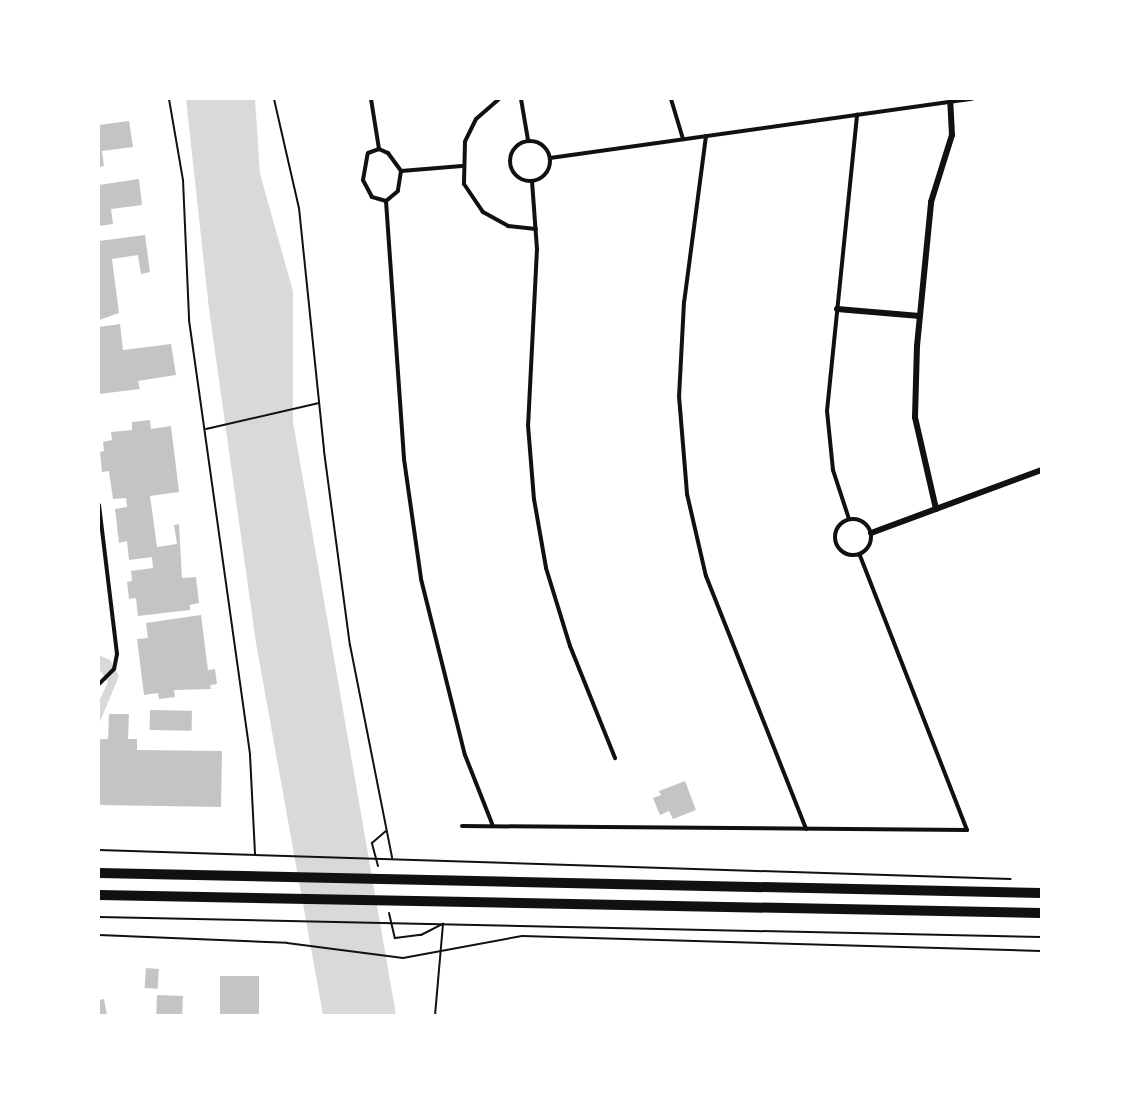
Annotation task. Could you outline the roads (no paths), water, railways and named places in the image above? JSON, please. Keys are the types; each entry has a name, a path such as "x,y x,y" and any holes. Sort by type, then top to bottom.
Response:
{"main road":[{"path":"99,873 1041,893"},
{"path":"99,895 1041,913"}],"street":[{"path":"936,509 915,417 920,316 931,202 952,135 950,100"},
{"path":"837,309 920,316"},
{"path":"872,533 1041,470"}],"lane":[{"path":"371,99 379,149"},
{"path":"499,99 476,119 465,142 462,166 464,184 483,212 508,226 536,229"},
{"path":"521,99 528,140"},
{"path":"671,99 683,139"},
{"path":"550,158 950,100 972,99"},
{"path":"849,519 833,470 827,411 858,115"},
{"path":"706,136 682,338 679,396 687,494 706,576 806,829"},
{"path":"528,140 542,145 550,158 545,174 532,181 521,179 509,163 515,146 528,140"},
{"path":"379,149 388,153 401,171 399,191 386,201 372,197 363,180 368,153 379,149"},
{"path":"401,171 462,166"},
{"path":"532,181 536,229 528,425 534,499 546,568 570,646 615,758"},
{"path":"386,201 404,459 421,579 465,755 493,826"},
{"path":"99,505 117,654 114,669 101,682"},
{"path":"849,519 863,521 872,533 869,547 860,555 844,554 835,542 837,528 849,519"},
{"path":"462,826 967,830 860,555"}]}
